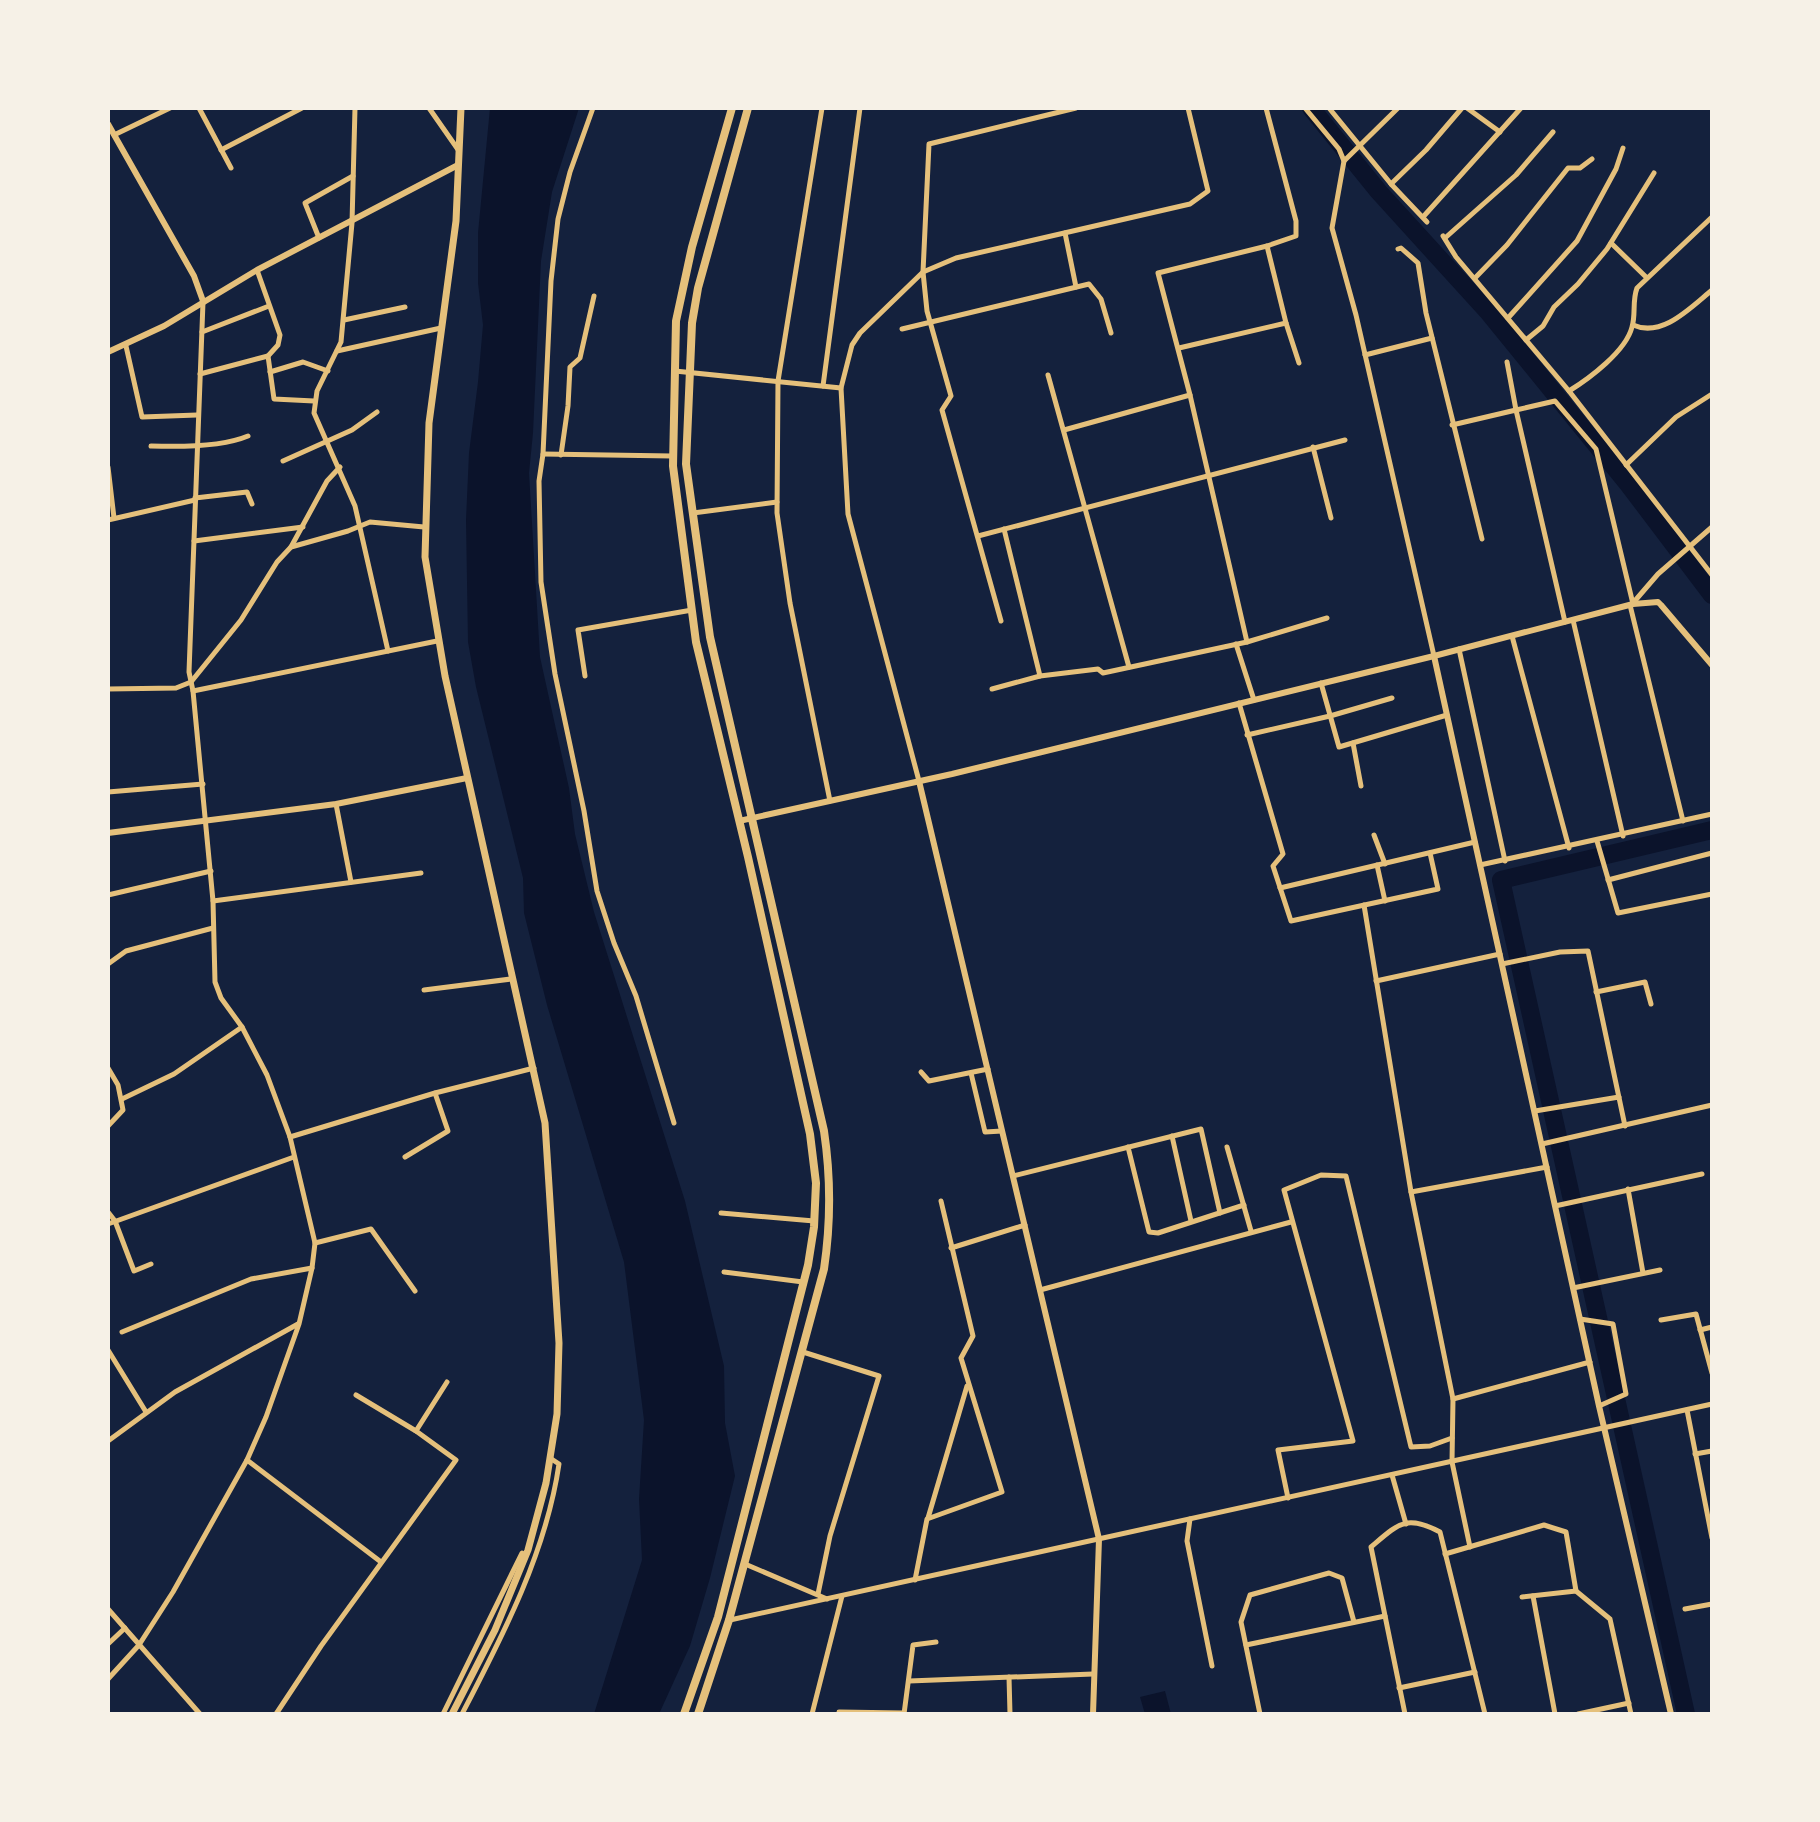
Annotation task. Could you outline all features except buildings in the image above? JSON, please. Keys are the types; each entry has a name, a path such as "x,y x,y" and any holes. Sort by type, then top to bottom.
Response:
{"main road":[{"path":"452,1714 495,1630 520,1569 546,1483 557,1414 559,1343 545,1123 437,641 429,593 424,527 429,423 456,221 461,108"},
{"path":"684,1714 718,1617 804,1282 815,1221 813,1160 802,1099 696,642 672,456 676,321 732,108"},
{"path":"698,1714 729,1620 824,1269 830,1228 827,1154 710,637 686,464 692,323 698,288 748,108"},
{"path":"802,1099 816,1097"},
{"path":"759,1456 772,1459"}],"street":[{"path":"114,135 170,108"},
{"path":"199,108 231,168"},
{"path":"221,150 302,108"},
{"path":"355,108 352,223 344,320 337,351 314,401 314,413 340,467 360,525 388,651"},
{"path":"429,108 460,152"},
{"path":"593,108 570,172 558,219 551,281 539,481 541,582 555,674 584,811 597,891 636,996 674,1123"},
{"path":"822,108 778,381 777,502 790,603 830,801"},
{"path":"823,386 860,108"},
{"path":"1001,621 942,410 951,396 930,323 923,272 929,144 1076,108"},
{"path":"1093,1714 1099,1539 919,781 848,514 841,388 852,345 860,333 923,272 956,258 1190,204 1208,191 1188,108"},
{"path":"1247,642 1179,348 1158,273 1296,236 1296,221 1266,108"},
{"path":"1305,108 1346,160"},
{"path":"1329,108 1359,148 1425,220 1521,108"},
{"path":"1398,108 1346,160 1332,228 1365,355 1500,954 1505,964 1573,1288 1584,1320 1604,1429 1671,1714"},
{"path":"1391,184 1464,108 1500,132"},
{"path":"108,124 194,276 203,301 197,415 191,682 211,871 215,982 221,998 242,1027 267,1075 290,1137 315,1243 299,1324 247,1460 173,1592 139,1645 108,1679"},
{"path":"1553,132 1516,175 1444,237 1456,257 1569,391 1712,575"},
{"path":"1508,318 1577,241 1611,178 1623,148"},
{"path":"1475,278 1507,245 1568,168 1583,167 1592,159"},
{"path":"108,352 164,326 257,270 458,165"},
{"path":"1526,340 1543,326 1554,307 1578,284 1611,243 1654,173"},
{"path":"320,239 305,203 353,176"},
{"path":"1569,391 1605,363 1627,339 1633,325 1634,294 1646,277 1712,217"},
{"path":"1065,233 1076,287"},
{"path":"1611,243 1646,277"},
{"path":"1267,246 1299,363"},
{"path":"1398,249 1401,248 1418,263 1452,425 1482,539"},
{"path":"199,374 268,356 280,340 257,270"},
{"path":"902,329 1089,284 1101,299 1111,333"},
{"path":"1633,325 1648,331 1667,324 1712,290"},
{"path":"561,455 570,367 580,359 594,296"},
{"path":"202,332 269,306"},
{"path":"344,320 405,307"},
{"path":"1179,348 1286,323"},
{"path":"337,351 441,328"},
{"path":"1365,355 1432,338"},
{"path":"126,346 142,417 197,415"},
{"path":"268,356 275,400 314,401"},
{"path":"270,372 303,362 328,371"},
{"path":"1507,362 1516,410 1623,836"},
{"path":"674,371 841,388"},
{"path":"1048,375 1129,667"},
{"path":"1626,465 1676,417 1712,394"},
{"path":"1064,430 1190,395"},
{"path":"1452,425 1555,401 1596,449 1683,821"},
{"path":"283,461 352,430 377,412"},
{"path":"151,446 219,443 248,436"},
{"path":"978,536 1345,440"},
{"path":"1313,447 1331,518"},
{"path":"543,454 672,456"},
{"path":"108,467 111,519 195,499 247,492 252,504"},
{"path":"108,689 176,688 191,682 241,620 277,562 291,547 327,481 340,467"},
{"path":"693,513 777,502"},
{"path":"291,547 378,521 424,527"},
{"path":"194,541 303,527"},
{"path":"1631,605 1658,574 1712,527"},
{"path":"1004,529 1040,676"},
{"path":"739,821 1254,700 1631,605 1658,602 1712,665"},
{"path":"585,676 577,633 580,629 692,610"},
{"path":"992,689 1040,676 1098,669 1103,673 1247,642 1327,618"},
{"path":"1512,636 1569,848"},
{"path":"193,691 437,641"},
{"path":"1236,644 1254,700"},
{"path":"1459,649 1505,861"},
{"path":"1321,683 1339,747 1447,715"},
{"path":"1247,735 1392,698"},
{"path":"1239,703 1283,854 1273,866 1291,921 1438,889 1430,853"},
{"path":"1353,743 1361,786"},
{"path":"108,833 336,804 467,778"},
{"path":"108,792 203,784"},
{"path":"336,804 351,882"},
{"path":"1480,865 1569,848 1712,814"},
{"path":"1374,835 1385,864"},
{"path":"1597,841 1618,913 1712,894"},
{"path":"1280,888 1475,842"},
{"path":"1608,880 1712,853"},
{"path":"1377,865 1385,901"},
{"path":"108,895 211,871"},
{"path":"213,901 421,873"},
{"path":"1364,905 1411,1192 1453,1399 1452,1462 1470,1547"},
{"path":"108,964 126,951 213,928"},
{"path":"1505,964 1560,952 1588,951 1625,1126"},
{"path":"1376,981 1500,954"},
{"path":"424,990 511,979"},
{"path":"1596,992 1645,982 1651,1004"},
{"path":"122,1099 174,1074 242,1027"},
{"path":"108,1068 118,1085 123,1110 108,1126"},
{"path":"290,1137 435,1093 534,1068"},
{"path":"921,1072 929,1081 988,1069"},
{"path":"971,1073 985,1132 1003,1131"},
{"path":"405,1157 448,1131 435,1093"},
{"path":"1535,1111 1619,1097"},
{"path":"1542,1144 1712,1105"},
{"path":"1013,1176 1201,1129 1220,1213"},
{"path":"1172,1136 1191,1221"},
{"path":"1128,1147 1149,1232 1158,1233 1244,1205"},
{"path":"1227,1147 1251,1231"},
{"path":"108,1224 294,1157"},
{"path":"1411,1192 1547,1167"},
{"path":"1555,1206 1702,1174"},
{"path":"1288,1498 1278,1450 1353,1441 1284,1190 1321,1175 1346,1176 1411,1447 1430,1446 1452,1438"},
{"path":"1628,1189 1643,1273"},
{"path":"927,1519 1002,1492 961,1358 973,1336 941,1201"},
{"path":"108,1212 115,1221 134,1271 151,1264"},
{"path":"721,1213 815,1221"},
{"path":"1040,1290 1291,1222"},
{"path":"951,1248 1025,1225"},
{"path":"315,1243 371,1229 415,1291"},
{"path":"122,1332 251,1279 312,1268"},
{"path":"1573,1288 1660,1270"},
{"path":"724,1272 804,1282"},
{"path":"1661,1320 1696,1314 1712,1373"},
{"path":"1584,1320 1613,1324 1626,1394 1599,1406"},
{"path":"109,1438 175,1392 299,1324"},
{"path":"1700,1330 1712,1327"},
{"path":"108,1350 146,1412"},
{"path":"801,1352 879,1376 830,1536 818,1594"},
{"path":"1453,1399 1590,1362"},
{"path":"416,1431 447,1382"},
{"path":"915,1580 927,1519 968,1383"},
{"path":"276,1714 302,1672 456,1460 416,1431 356,1395"},
{"path":"729,1620 1712,1404"},
{"path":"1687,1410 1712,1538"},
{"path":"1695,1454 1712,1451"},
{"path":"462,1714 510,1620 542,1535 555,1492 559,1464 550,1458"},
{"path":"247,1460 381,1562"},
{"path":"1392,1475 1406,1524"},
{"path":"1190,1519 1187,1541 1212,1666"},
{"path":"1405,1714 1371,1547 1396,1525 1420,1521 1440,1532 1485,1714"},
{"path":"1445,1554 1544,1525 1566,1532 1576,1591 1610,1619 1631,1714"},
{"path":"443,1714 522,1553"},
{"path":"744,1564 827,1599"},
{"path":"1260,1714 1241,1622 1250,1595 1329,1573 1342,1578 1354,1622"},
{"path":"1522,1597 1576,1591"},
{"path":"812,1714 842,1596"},
{"path":"1533,1596 1555,1714"},
{"path":"1685,1609 1712,1604"},
{"path":"108,1609 200,1714"},
{"path":"1246,1645 1385,1616"},
{"path":"108,1644 125,1628"},
{"path":"839,1712 904,1714 913,1645 936,1642"},
{"path":"1399,1688 1475,1672"},
{"path":"909,1681 1093,1674"},
{"path":"1009,1677 1010,1714"},
{"path":"1578,1714 1629,1703"}],"water":[{"path":"490,108 579,108 552,192 541,261 529,473 540,657 569,788 575,834 594,912 685,1201 724,1366 725,1423 735,1476 690,1646 659,1714 594,1714 642,1560 639,1499 644,1420 624,1262 547,1005 524,913 523,878 476,687 468,642 466,520 469,453 483,325 478,283 478,233"},
{"path":"1165,1691 1171,1714 1145,1714 1140,1697"}],"waterway":[{"path":"1311,108 1379,192 1489,313 1628,484 1712,595"},
{"path":"1686,1714 1501,880 1712,830"}]}
